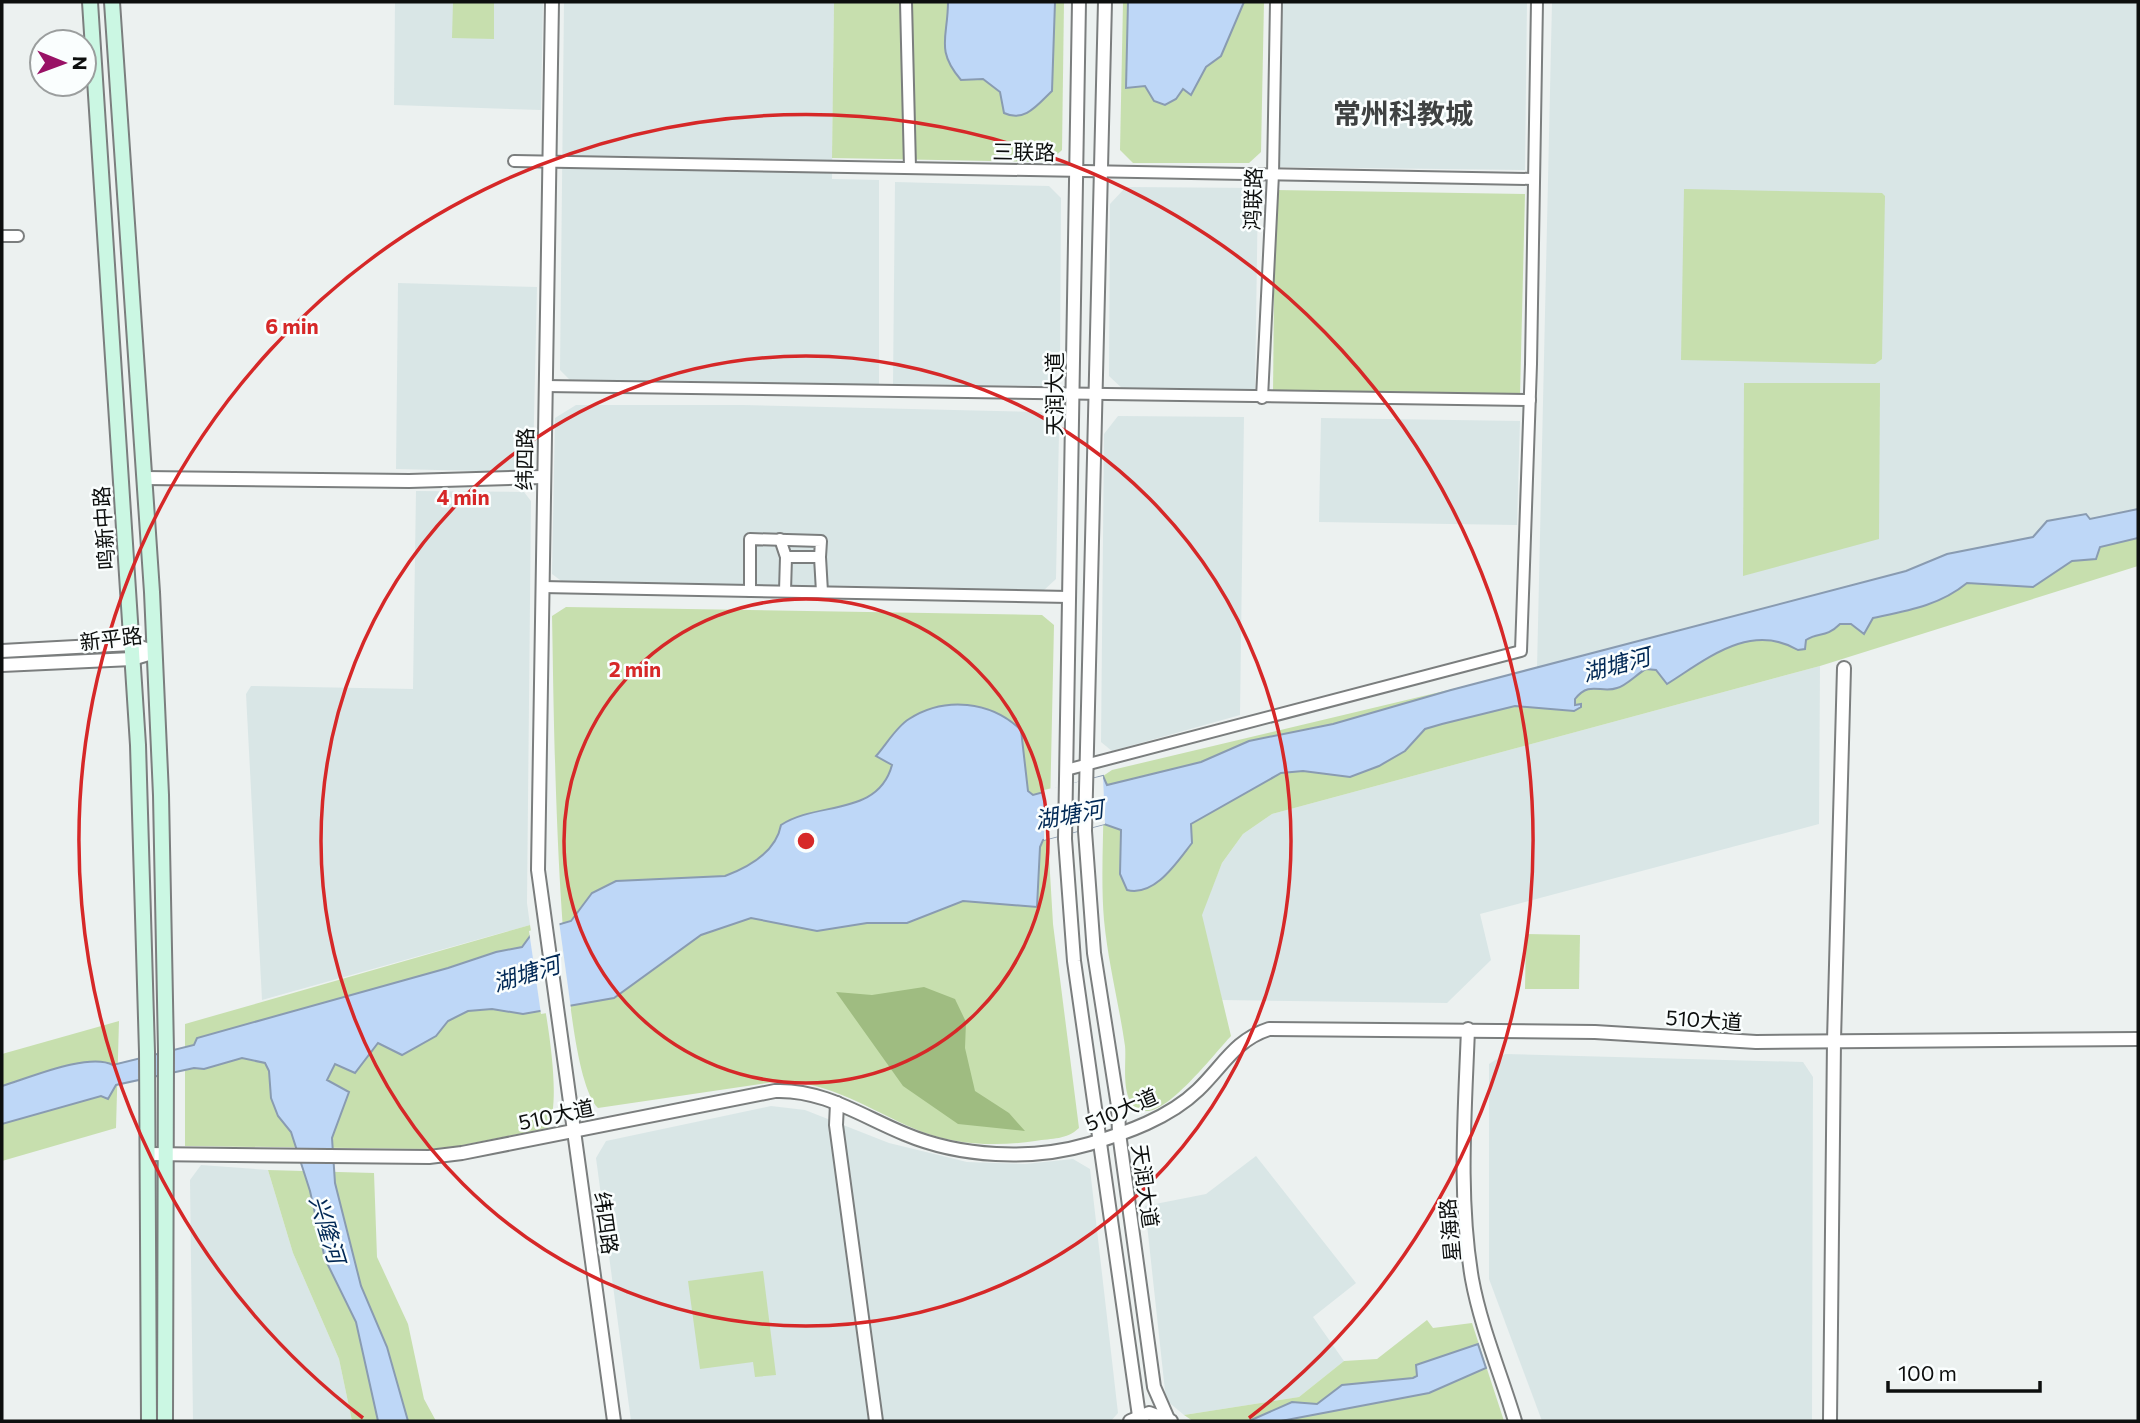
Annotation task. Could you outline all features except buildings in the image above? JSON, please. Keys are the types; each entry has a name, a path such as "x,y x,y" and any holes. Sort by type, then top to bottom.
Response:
{"main road":[{"name":"鸣新中路","path":"90,2 138,745 148,1082 149,1421"},
{"path":"112,2 155,652 166,1051 164,1421"}],"street":[{"name":"纬四路","path":"552,2 542,477 538,870 614,1421"},
{"path":"906,2 910,168"},
{"name":"天润大道","path":"1079,2 1065,839 1074,961 1101,1140 1135,1418 1149,1413 1170,1420"},
{"name":"天润大道","path":"1105,2 1098,171 1085,831 1094,953 1118,1106 1119,1133 1154,1387 1170,1420"},
{"name":"鸿联路","path":"1262,398 1273,174 1276,2"},
{"path":"1066,770 1086,767 1521,651 1530,400 1537,2"},
{"name":"三联路","path":"514,161 1533,179"},
{"path":"2,236 19,236"},
{"path":"545,386 1094,396 1530,400"},
{"path":"144,478 409,481 542,477"},
{"path":"750,591 750,539 780,539 825,540 820,557 821,592"},
{"path":"780,539 786,557 785,591"},
{"path":"786,557 820,557"},
{"path":"542,587 1069,597"},
{"name":"新平路","path":"2,651 131,644 155,652"},
{"name":"新平路","path":"2,666 132,659 155,652"},
{"path":"1830,1421 1834,1040 1844,668"},
{"name":"510大道","path":"148,1154 343,1157 462,1153 775,1091 797,1090 837,1103 907,1135 946,1147 1008,1154 1041,1151 1101,1140 1137,1128 1177,1106 1197,1091 1242,1041 1269,1029 1595,1032 1756,1042 2138,1039"},
{"name":"星海路","path":"1468,1029 1464,1193 1472,1278 1486,1333 1516,1421"},
{"path":"837,1103 836,1125 876,1421"}],"shaded area":[{"path":"395,2 543,2 541,110 394,105"},
{"path":"564,2 834,2 832,179 879,180 879,385 571,381 560,370"},
{"path":"1278,2 1527,2 1525,170 1275,167"},
{"path":"1552,2 2138,2 2138,509 1537,669"},
{"path":"895,182 1049,186 1061,198 1060,368 1044,386 893,384"},
{"path":"1126,187 1258,188 1255,393 1124,390 1109,376 1110,204"},
{"path":"398,283 537,287 533,462 524,472 396,469"},
{"path":"576,405 743,405 1042,412 1059,433 1056,579 1043,591 564,583 552,574 555,418"},
{"path":"1118,416 1244,417 1240,715 1112,751 1101,742 1104,434"},
{"path":"1321,418 1520,421 1517,525 1319,522"},
{"path":"416,491 524,492 531,501 527,903 530,925 262,1000 246,694 251,686 413,689"},
{"path":"1820,666 1819,824 1480,914 1491,960 1447,1003 1222,1000 1201,915 1222,863 1243,834 1272,814"},
{"path":"1505,1054 1803,1062 1813,1077 1812,1421 1542,1421 1489,1279 1489,1064"},
{"path":"771,1106 805,1110 889,1143 967,1162 1025,1164 1073,1159 1090,1169 1118,1413 1111,1421 631,1421 596,1158 606,1141"},
{"path":"1256,1156 1356,1283 1313,1317 1344,1361 1299,1397 1184,1415 1166,1400 1145,1206 1206,1194"},
{"path":"201,1165 268,1170 293,1253 339,1359 352,1421 193,1421 190,1180"}],"green space":[{"path":"453,2 494,2 494,39 452,38"},
{"path":"834,2 1064,2 1062,150 1049,162 832,158"},
{"path":"1123,2 1264,2 1261,152 1249,163 1133,163 1120,150"},
{"path":"1684,189 1882,193 1885,196 1882,359 1875,364 1681,360"},
{"path":"1275,190 1525,194 1520,396 1273,394"},
{"path":"1744,383 1880,383 1879,539 1743,576"},
{"path":"2138,509 2138,566 1820,666 1272,814 1243,834 1222,863 1202,915 1231,1036 1191,1081 1166,1103 1145,1111 1136,1108 1131,1102 1127,1094 1125,1046 1104,920 1103,776 1112,770 1537,669"},
{"path":"566,607 1042,615 1054,625 1049,856 1053,924 1079,1128 1064,1137 1020,1143 959,1141 915,1129 834,1092 781,1081 598,1108 584,1078 573,1024 560,876 552,616"},
{"path":"530,925 552,1060 553,1111 548,1128 458,1146 427,1149 185,1146 185,1024"},
{"path":"1526,934 1580,935 1579,989 1525,989"},
{"path":"924,987 955,999 966,1022 965,1048 975,1091 1009,1113 1025,1131 958,1124 903,1086 836,992 872,995"},
{"path":"119,1021 116,1128 2,1161 2,1054"},
{"path":"268,1170 374,1173 377,1257 408,1324 424,1399 436,1421 352,1421 339,1359 293,1253"},
{"path":"763,1271 776,1375 755,1377 753,1362 700,1369 688,1281"},
{"path":"1427,1320 1433,1328 1472,1323 1504,1421 1193,1421 1184,1415 1299,1397 1344,1361 1377,1359"}],"water":[{"path":"948,2 1055,2 1052,91 1031,111 1018,116 1004,113 1000,92 983,79 961,80 945,51"},
{"path":"1128,2 1244,2 1221,56 1206,67 1191,95 1183,89 1176,99 1165,105 1154,101 1145,86 1126,88"},
{"path":"2138,509 2138,538 2100,547 2096,559 2072,561 2033,587 1967,583 1934,602 1873,618 1864,634 1851,624 1840,624 1830,632 1806,640 1805,649 1798,650 1780,642 1746,642 1713,655 1667,684 1656,670 1646,669 1617,688 1586,690 1575,699 1575,705 1581,704 1581,707 1574,711 1515,706 1442,724 1425,729 1405,751 1379,766 1350,777 1303,771 1281,773 1191,824 1192,843 1164,876 1147,888 1127,890 1120,874 1121,830 1104,824 1043,840 1040,847 1037,907 963,901 907,923 867,923 817,931 751,918 701,935 614,998 523,1014 492,1009 468,1011 448,1021 436,1036 402,1055 378,1043 355,1073 335,1064 327,1080 349,1092 332,1138 335,1183 361,1286 387,1347 408,1421 378,1421 356,1322 325,1259 310,1191 291,1132 278,1116 271,1098 269,1071 265,1063 242,1058 204,1069 194,1068 116,1085 108,1099 101,1096 2,1124 2,1086 74,1064 102,1062 113,1065 194,1045 197,1038 448,968 496,952 522,947 533,932 571,921 592,893 616,881 725,876 734,872 767,851 774,843 781,825 812,813 860,801 874,793 885,782 892,765 876,756 904,722 937,707 967,705 982,708 1009,720 1021,730 1028,791 1033,795 1103,776 1107,785 1201,762 1249,741 1333,724 1451,690 1906,571 1947,554 2033,537 2047,521 2086,514 2090,519"},
{"path":"1478,1344 1486,1368 1429,1393 1281,1421 1249,1421 1292,1402 1317,1404 1342,1385 1413,1378 1417,1376 1416,1365"}],"pier":[{"path":"1103,776 1105,824 1044,840 1044,790"},
{"path":"559,921 571,1009 541,1014 529,931"}],"district":[{"name":"常州科教城","path":"1403,113"}],"water label":[{"name":"湖塘河","path":"1616,664"},
{"name":"湖塘河","path":"1069,814"},
{"name":"湖塘河","path":"526,973"},
{"name":"兴隆河","path":"328,1229"}]}
